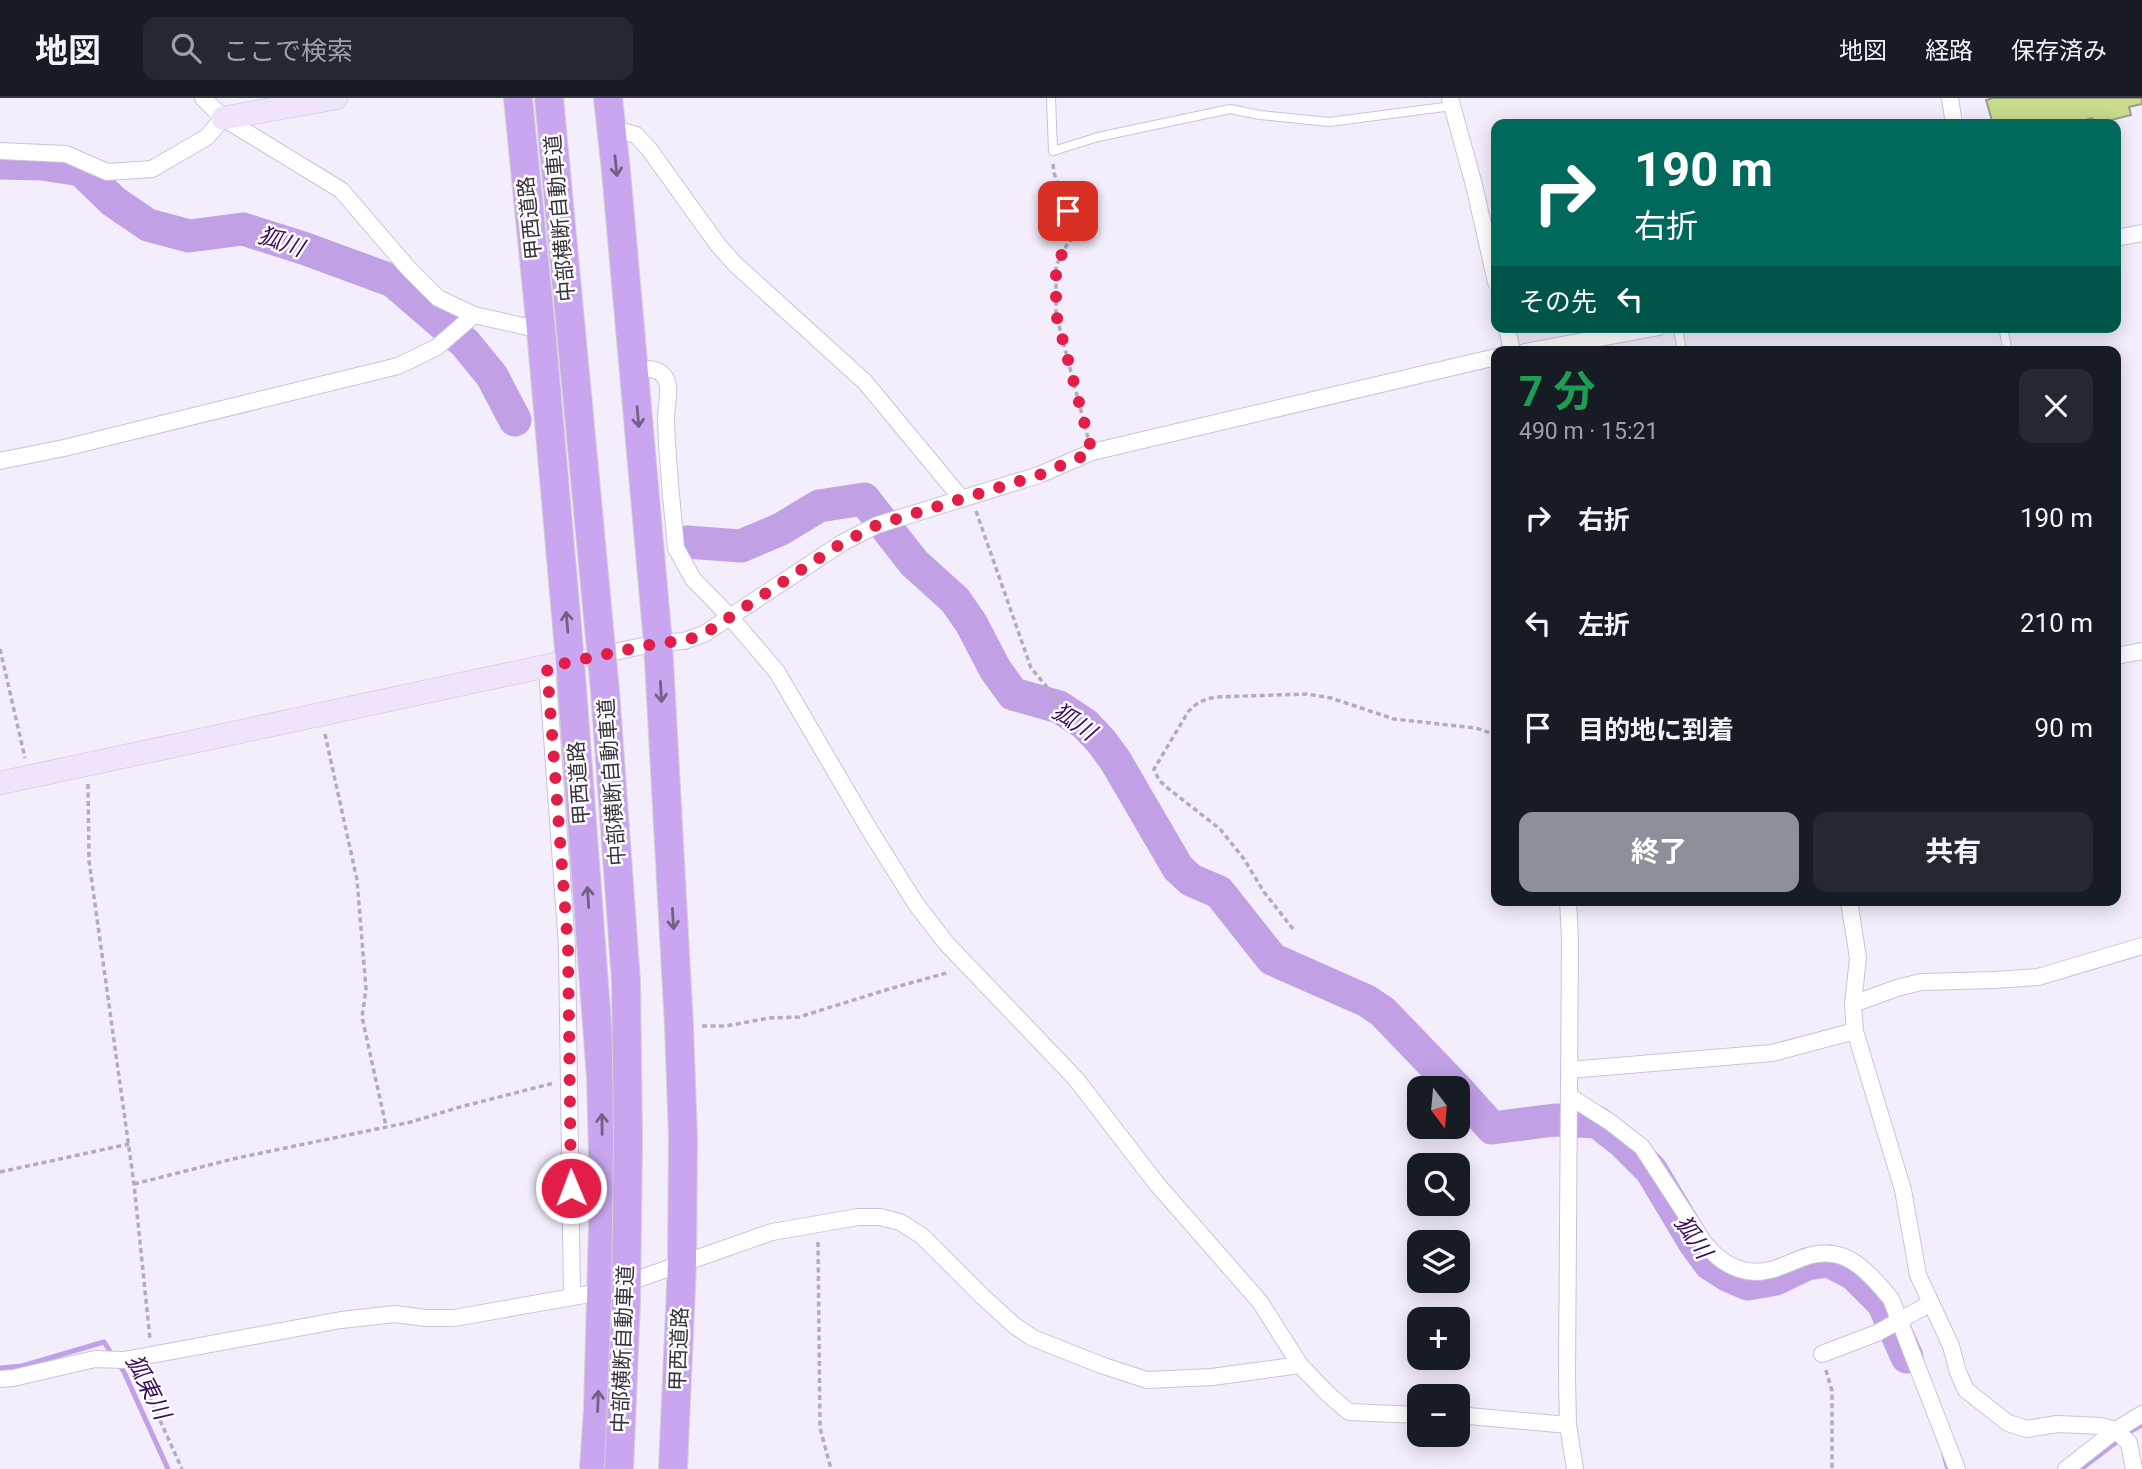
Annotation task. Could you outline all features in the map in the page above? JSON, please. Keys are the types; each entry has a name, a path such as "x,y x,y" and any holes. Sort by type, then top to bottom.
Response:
{"highway":[{"name":"甲西道路","path":"518,98 541,330 559,664 601,1078 604,1190 594,1469"},
{"path":"527,182 533,118 541,98"},
{"name":"中部横断自動車道","path":"549,98 605,691 626,981 626,1302 619,1469"},
{"name":"甲西道路","path":"608,98 658,643 679,1026 682,1264 673,1469"}],"street":[{"path":"203,98 223,118 341,190 408,268 438,298 473,316 541,330"},
{"path":"0,151 66,154 107,172 152,169 206,138 223,118 336,98"},
{"path":"1950,98 1953,119"},
{"path":"1451,102 1491,260"},
{"path":"611,128 636,135 735,264 865,382 966,497"},
{"path":"2121,237 2142,233"},
{"path":"0,461 64,448 398,366 437,347 473,316"},
{"path":"1557,346 1627,333"},
{"path":"0,783 658,643 684,641 704,634 731,618 842,543 877,525 1039,475 1092,452 1491,359"},
{"path":"634,369 652,369 663,374 668,384 667,452 676,548 693,579 731,618 777,673 916,904 969,967 1076,1079 1156,1183 1260,1302 1300,1365 1349,1412 1407,1414"},
{"path":"2121,655 2142,651"},
{"path":"559,664 568,947 572,1297"},
{"path":"1568,906 1568,1425 1575,1469"},
{"path":"1850,906 1858,958 1853,1004 1855,1031 1903,1190 1919,1275 1951,1346 1966,1390 2008,1423 2027,1429 2057,1424 2101,1426 2116,1430 2129,1443 2134,1469"},
{"path":"1853,1004 1921,982 1994,981 2038,977 2142,946"},
{"path":"1569,1070 1772,1053 1855,1031"},
{"path":"1569,1097 1610,1122 1643,1147 1704,1244 1715,1257 1732,1268 1751,1273 1771,1270 1797,1258 1835,1254 1855,1263 1878,1282 1891,1299 1957,1469"},
{"path":"0,1379 95,1359 128,1360 341,1320 395,1314 454,1318 601,1292 772,1232 858,1217 880,1217 900,1222 922,1236 1015,1326 1033,1338 1101,1365 1147,1380 1212,1377 1300,1365"},
{"path":"1822,1354 1877,1333 1931,1303"},
{"path":"2066,1469 2116,1430 2142,1414"},
{"path":"1470,1416 1568,1425"}],"lane":[{"path":"1051,98 1053,151 1098,137 1230,108 1260,115 1329,122 1451,102"}],"path":[{"path":"1053,151 1054,173 1074,230 1056,266 1056,314 1092,452"},
{"path":"966,497 1031,668 1058,700"},
{"path":"0,649 30,777"},
{"path":"1293,929 1220,829 1165,786 1154,769 1194,705 1204,699 1216,697 1307,694 1331,698 1394,719 1476,728 1491,733"},
{"path":"320,715 357,880 366,989 362,1017 386,1126"},
{"path":"88,765 89,862 129,1144 151,1355"},
{"path":"679,1026 726,1026 769,1018 799,1017 969,967"},
{"path":"134,1184 237,1158 411,1122 570,1079"},
{"path":"0,1172 129,1144"},
{"path":"818,1224 820,1428 831,1469"},
{"path":"1822,1354 1832,1391 1832,1469"},
{"path":"128,1360 182,1469"}],"building":[{"path":"2142,98 2142,104 2129,107 2131,115 2115,119 1992,119 1986,100"}],"waterway":[{"name":"狐川","path":"0,163 42,164 81,170 113,201 148,225 189,236 243,229 393,281 465,343 492,376 515,420"},
{"name":"狐川","path":"687,542 741,546 781,529 819,506 864,499 914,563 955,600 971,623 995,669 1013,694 1059,707 1085,724 1101,741 1115,760 1178,868 1191,880 1219,892 1272,959 1367,1001 1383,1012 1444,1076"},
{"name":"狐川","path":"1470,1103 1492,1128 1555,1120 1597,1122 1623,1142 1651,1170 1710,1264 1748,1284 1776,1279 1807,1264 1829,1261 1854,1274 1883,1303 1907,1357"},
{"name":"狐東川","path":"0,1368 22,1366 104,1342 113,1356"},
{"name":"狐東川","path":"119,1364 168,1469"},
{"path":"2081,1469 2142,1425"},
{"path":"1944,1455 1948,1469"}],"route":[{"path":"571,1188 568,947 547,667 658,643 684,641 704,634 794,573 877,525 1039,475 1092,452 1056,314 1056,266 1074,230 1068,211"}]}
